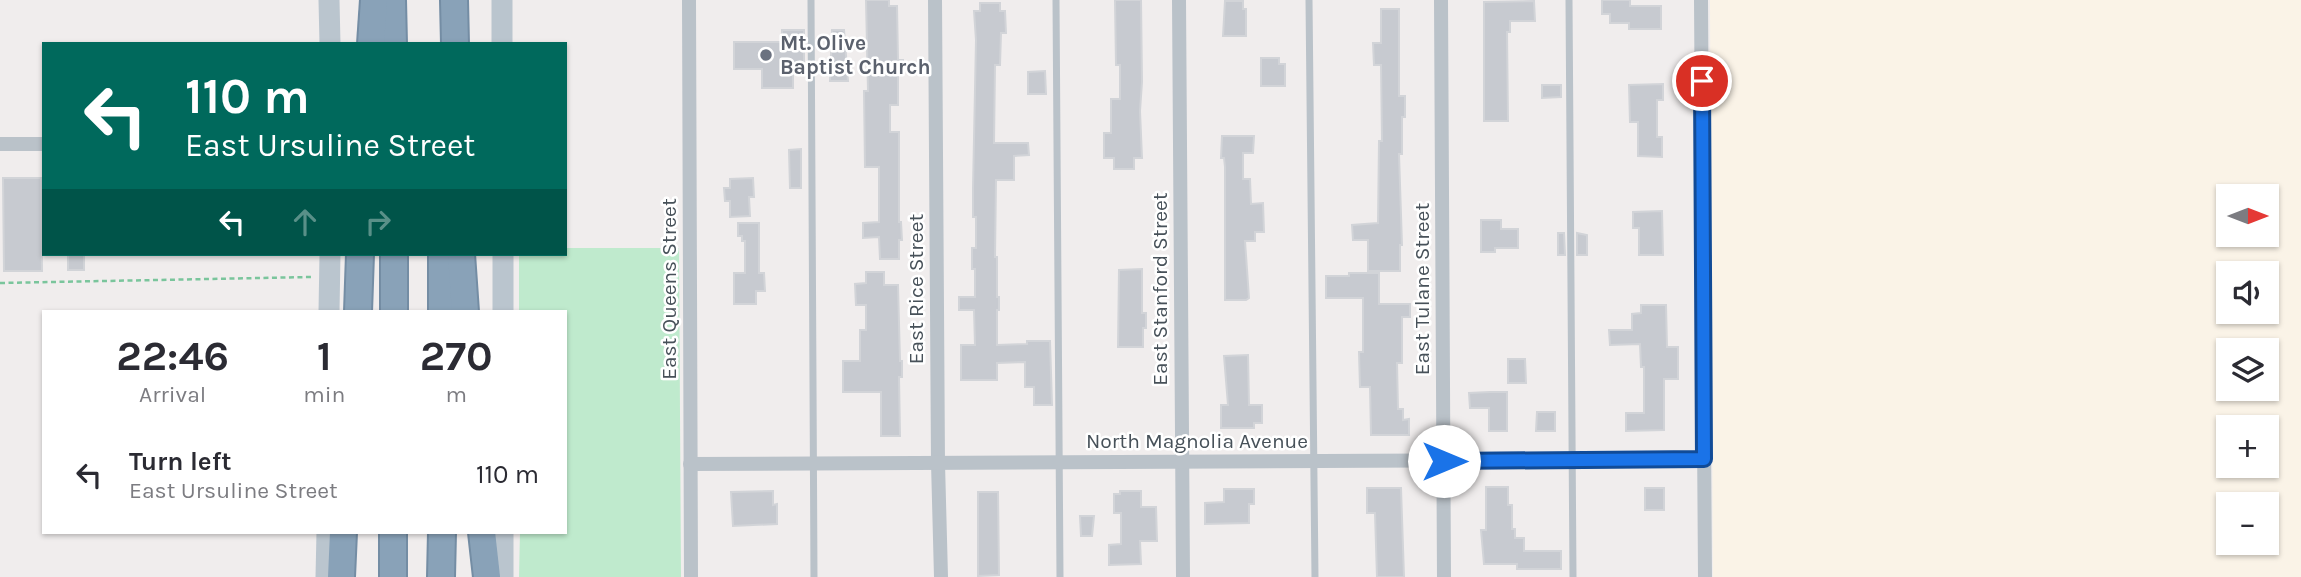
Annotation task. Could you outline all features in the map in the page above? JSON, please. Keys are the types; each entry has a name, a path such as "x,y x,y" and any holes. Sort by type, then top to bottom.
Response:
{"highway":[{"path":"371,42 374,0"},
{"path":"392,0 393,42"},
{"path":"441,0 441,42"},
{"path":"454,0 455,42"},
{"path":"358,310 360,256"},
{"path":"394,256 394,310"},
{"path":"442,256 442,310"},
{"path":"461,256 465,310"},
{"path":"341,577 343,534"},
{"path":"393,534 393,577"},
{"path":"441,577 442,534"},
{"path":"482,534 487,577"}],"main road":[{"path":"329,0 330,42"},
{"path":"502,0 502,42"},
{"path":"329,310 330,256"},
{"path":"503,256 503,310"},
{"path":"326,577 327,534"},
{"path":"503,534 503,577"}],"street":[{"name":"East Queens Street","path":"689,0 691,577"},
{"name":"East Rice Street","path":"935,0 941,577"},
{"name":"East Stanford Street","path":"1179,0 1183,577"},
{"name":"East Tulane Street","path":"1441,0 1444,577"},
{"path":"1701,0 1705,577"},
{"path":"0,144 42,144"},
{"name":"North Magnolia Avenue","path":"690,464 1704,459"}],"lane":[{"path":"811,0 814,577"},
{"path":"1056,0 1060,577"},
{"path":"1309,0 1315,577"},
{"path":"1569,0 1573,577"}],"path":[{"path":"0,283 330,276"}],"shaded area":[{"path":"1710,0 2301,0 2301,577 1713,577"}],"green space":[{"path":"567,248 679,248 681,577 519,577 520,534 567,534 567,310 519,310 519,256 567,256"}],"building":[{"path":"866,0 889,0 889,6 897,6 898,60 903,60 903,73 898,73 898,105 890,105 890,132 899,132 899,222 902,240 899,240 899,259 880,259 879,237 863,238 863,223 879,222 879,167 865,167 864,91 868,91"},
{"path":"1115,0 1141,0 1142,158 1134,158 1134,169 1114,169 1114,158 1104,158 1104,133 1111,133 1111,99 1120,99 1120,65 1116,65"},
{"path":"1602,0 1630,0 1630,6 1661,6 1661,29 1629,29 1629,23 1610,23 1610,14 1602,14"},
{"path":"1225,1 1243,1 1243,9 1246,9 1246,36 1223,36"},
{"path":"1534,1 1535,21 1510,21 1510,32 1507,32 1508,121 1484,121 1484,2"},
{"path":"980,3 1000,3 1000,11 1005,11 1006,33 1001,33 1000,65 995,65 994,143 1028,143 1029,155 1014,156 1014,180 996,180 995,257 999,297 997,345 1050,341 1052,405 1034,405 1034,387 1025,387 1025,362 997,363 997,380 961,380 961,345 975,345 974,310 959,310 959,297 975,297 975,269 972,269 972,248 976,248 976,217 973,217 976,40 974,11 980,11"},
{"path":"1381,9 1399,9 1399,96 1405,96 1402,154 1399,154 1402,245 1400,271 1368,271 1368,240 1353,240 1352,225 1378,223 1379,141 1382,141 1381,65 1374,65 1373,43 1381,43"},
{"name":"Mt. Olive Baptist Church","path":"782,30 804,30 804,72 793,72 793,88 762,88 762,69 734,69 734,42 782,42"},
{"path":"832,30 844,30 848,81 830,81"},
{"path":"1261,58 1279,58 1279,64 1285,64 1285,86 1261,86"},
{"path":"1045,71 1046,94 1028,94 1028,72"},
{"path":"1663,84 1663,100 1657,100 1657,137 1662,137 1662,157 1638,156 1638,122 1630,122 1629,85"},
{"path":"1542,85 1561,85 1561,97 1542,98"},
{"path":"1222,136 1254,136 1253,153 1243,153 1243,179 1250,179 1251,204 1263,203 1264,232 1255,232 1255,241 1245,241 1249,298 1246,300 1225,300 1225,167 1224,158 1221,158"},
{"path":"801,149 801,188 790,188 789,150"},
{"path":"3,178 41,178 42,271 4,271"},
{"path":"753,178 754,197 749,197 750,216 730,217 730,201 725,201 724,188 730,188 730,179"},
{"path":"1662,211 1663,255 1639,255 1639,228 1633,228 1633,212"},
{"path":"1481,220 1501,220 1501,229 1518,229 1518,248 1495,248 1495,252 1481,252"},
{"path":"738,223 759,223 759,273 764,273 765,291 756,291 756,304 734,304 734,273 745,273 745,241 742,241 742,236 738,236"},
{"path":"1558,233 1564,233 1565,255 1558,255"},
{"path":"1577,233 1587,235 1587,255 1577,255"},
{"path":"68,256 84,256 84,270 68,270"},
{"path":"1142,269 1142,313 1146,313 1143,347 1118,347 1119,270"},
{"path":"866,272 884,272 884,285 898,285 902,361 902,377 899,377 900,436 881,436 881,392 843,392 843,361 860,361 860,330 866,330 866,305 856,305 855,284 866,283"},
{"path":"1349,273 1379,273 1379,304 1410,304 1410,317 1402,317 1402,363 1397,363 1398,409 1403,409 1403,420 1409,419 1409,435 1371,435 1370,387 1360,387 1359,352 1363,352 1363,298 1326,298 1326,276 1349,276"},
{"path":"1641,305 1666,305 1667,347 1678,347 1678,379 1664,379 1664,430 1626,431 1626,413 1644,413 1644,367 1641,367 1640,344 1610,345 1609,330 1632,330 1632,314 1641,313"},
{"path":"1248,355 1249,405 1262,405 1262,423 1254,423 1254,428 1221,428 1221,405 1228,405 1224,356"},
{"path":"1508,359 1525,359 1526,383 1508,383"},
{"path":"1507,392 1507,431 1489,431 1489,408 1470,408 1469,393"},
{"path":"1537,412 1555,412 1555,431 1536,431"},
{"path":"1486,487 1508,487 1508,505 1512,505 1512,529 1515,529 1515,538 1524,538 1524,551 1561,551 1561,569 1517,569 1517,564 1484,564 1481,530 1486,530"},
{"path":"1367,488 1401,488 1404,577 1377,577 1375,513 1367,513"},
{"path":"1645,488 1664,488 1664,510 1645,510"},
{"path":"1224,489 1254,489 1254,504 1249,504 1249,523 1205,524 1205,503 1224,502"},
{"path":"773,491 773,505 777,504 777,524 733,526 731,492"},
{"path":"1120,491 1141,491 1141,507 1156,507 1157,541 1140,541 1141,564 1109,565 1109,545 1121,544 1121,513 1114,513 1114,494 1120,494"},
{"path":"978,492 998,492 999,575 978,576"},
{"path":"1080,516 1094,516 1092,536 1081,536"}],"place":[{"name":"Mt. Olive Baptist Church","path":"766,55"}],"route":[{"path":"1444,461 1704,459 1702,81"}]}
